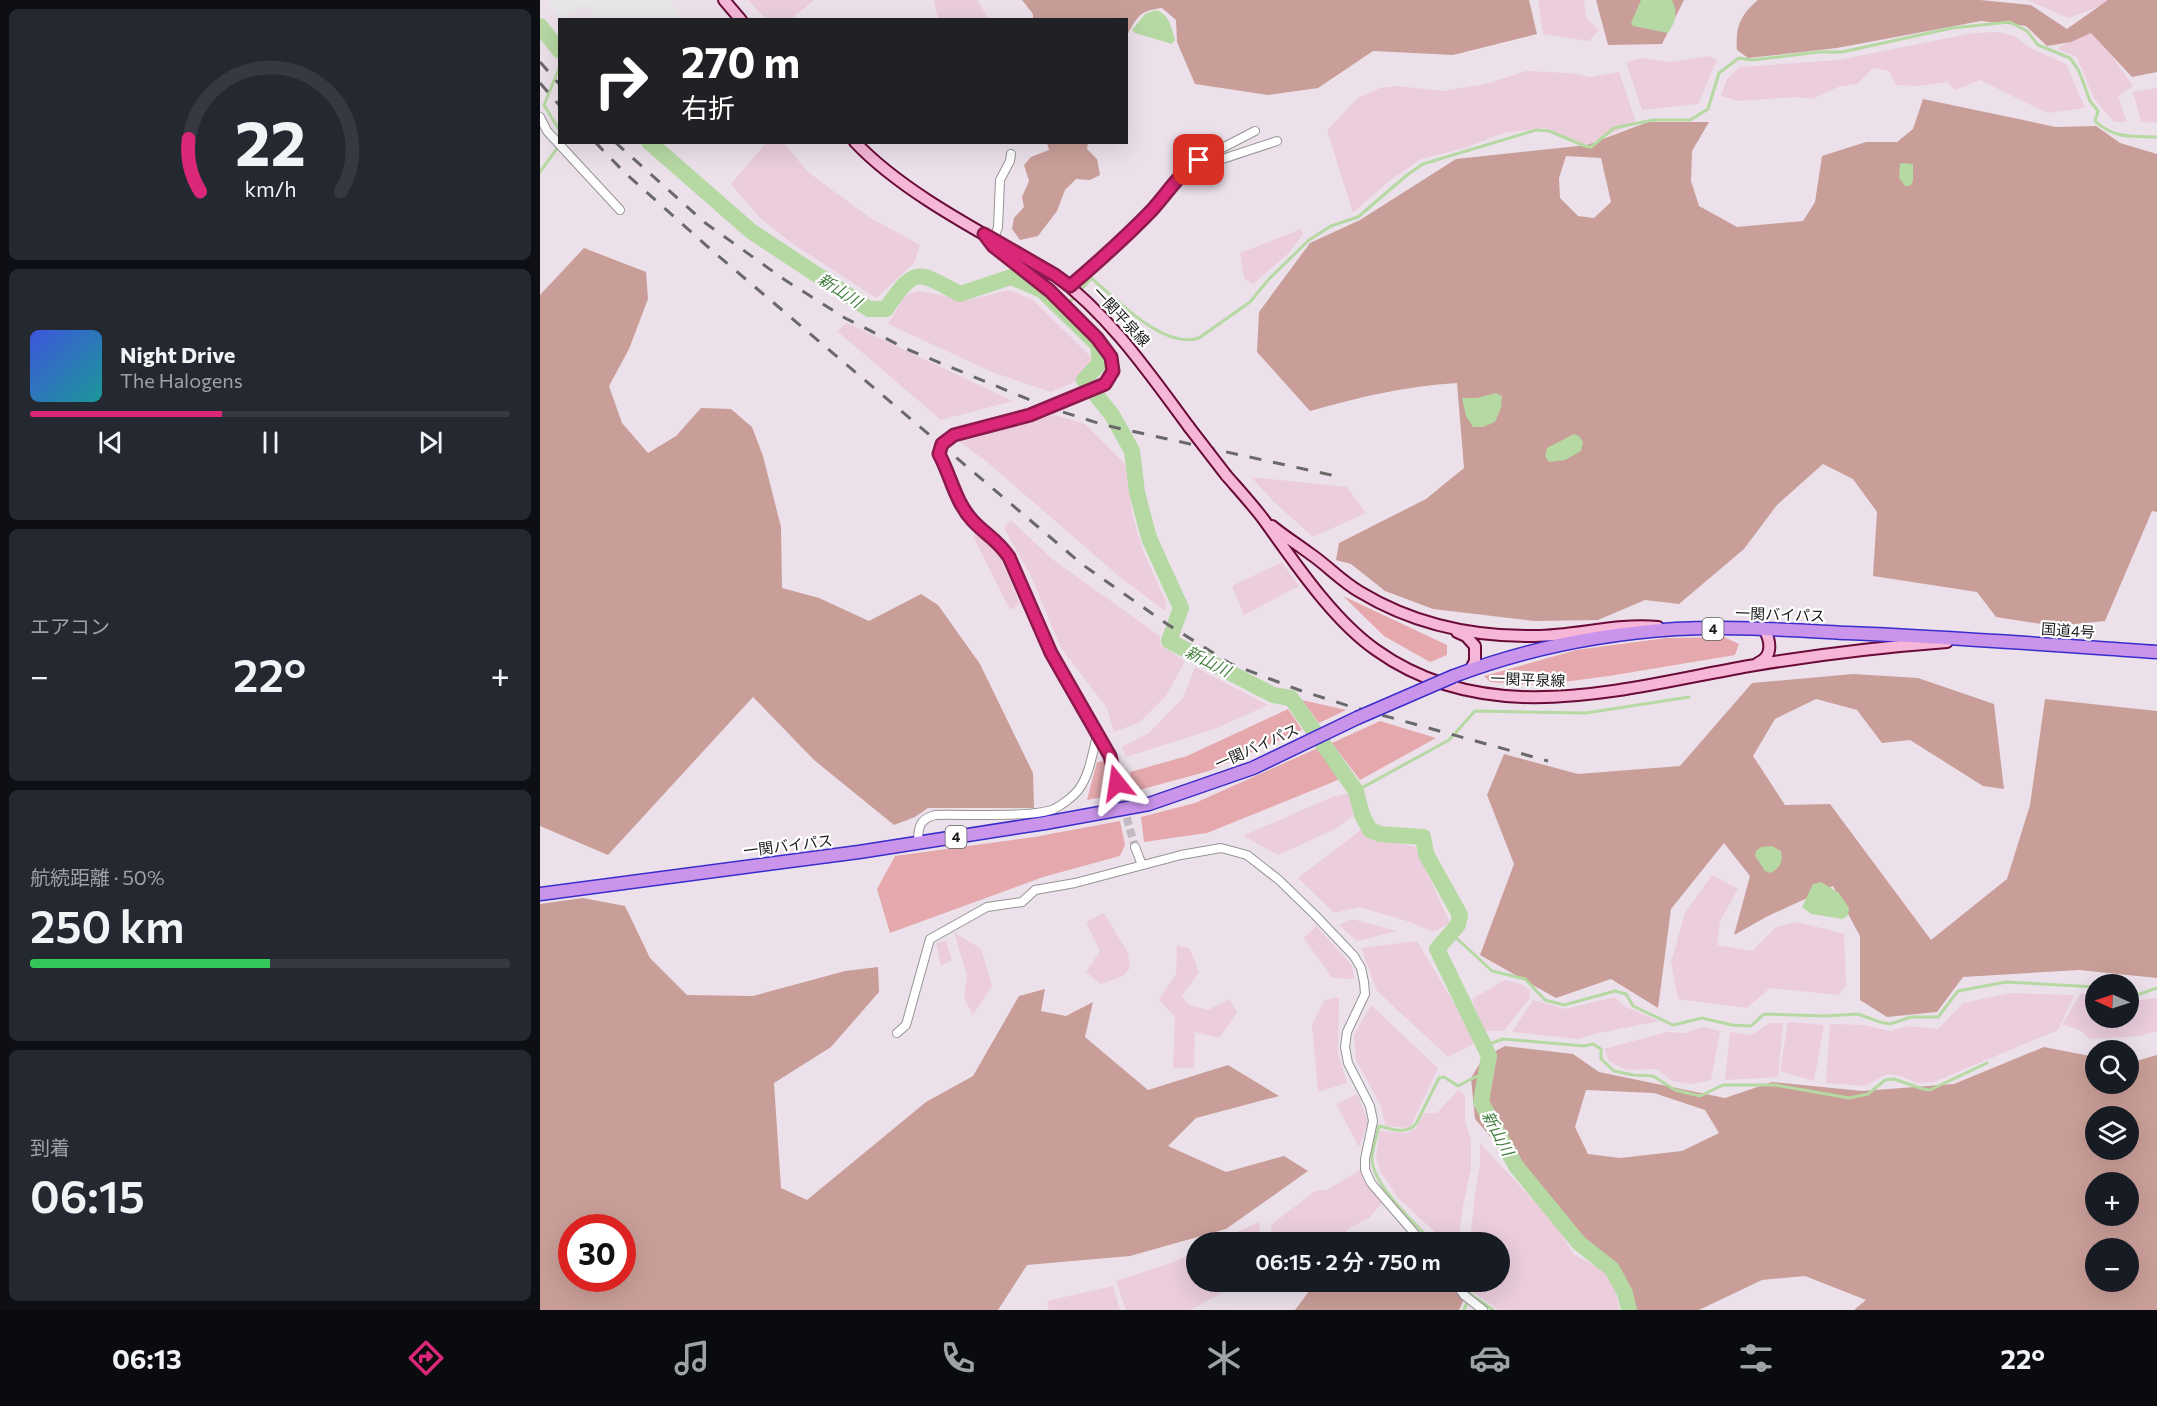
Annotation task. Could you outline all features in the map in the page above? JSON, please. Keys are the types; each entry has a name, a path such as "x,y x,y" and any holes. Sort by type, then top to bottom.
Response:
{"highway":[{"name":"一関バイパス","path":"540,894 859,852 1045,824 1149,804 1253,768 1357,718 1471,669 1538,650 1589,639 1678,629 1764,629 1977,640"},
{"name":"国道4号","path":"1977,640 2157,652"}],"main road":[{"path":"724,0 739,18"},
{"name":"一関平泉線","path":"857,144 882,167 913,190 1070,286 1137,357 1189,428 1263,518 1290,557 1317,590 1357,634 1374,649 1424,677 1469,691 1506,697 1567,697 1869,648 1977,640"},
{"name":"一関平泉線","path":"1263,518 1296,545 1309,552 1334,575 1360,592 1413,617 1450,628 1476,633 1535,636 1638,625 1678,629"},
{"name":"一関平泉線","path":"1450,628 1466,636 1475,646 1475,661 1471,669"},
{"path":"1753,666 1764,661 1769,652 1768,637 1764,629"}],"street":[{"path":"540,117 547,131 558,143"},
{"path":"1070,286 1114,248 1151,211 1182,172 1199,160 1255,131"},
{"path":"1182,172 1277,141"},
{"path":"559,144 620,210"},
{"path":"1011,154 1010,161 1000,180 998,226 989,237 993,246 1050,291 1097,338 1111,357 1113,371 1105,384 1030,415 954,435 942,444 939,454 958,501 973,521 1000,543 1009,557 1051,653 1110,756 1117,783"},
{"path":"918,843 918,830 921,822 935,814 1045,812 1056,808 1078,791 1098,732"},
{"path":"1135,847 1142,865"},
{"path":"897,1034 906,1025 930,939 987,907 1022,902 1035,890 1074,883 1181,855 1221,848 1247,855 1279,880 1354,956 1364,982 1365,994 1347,1032 1345,1047 1348,1063 1371,1106 1373,1121 1365,1170 1371,1183 1413,1232"},
{"path":"1462,1292 1483,1310"}],"shaded area":[{"path":"547,0 668,0 683,18 597,18 584,4 567,18 561,18"},
{"path":"748,0 813,1 792,18 765,18"},
{"path":"934,0 977,0 988,18 938,18"},
{"path":"1022,0 1529,0 1537,34 1453,55 1373,51 1318,88 1268,95 1195,84 1177,42 1176,20 1162,8 1140,15 1128,33 1128,18 1033,18 1033,14"},
{"path":"1538,0 1584,0 1586,18 1599,30 1589,41 1543,34"},
{"path":"1596,0 1684,0 1662,44 1608,45"},
{"path":"1641,0 1672,0 1675,17 1668,33 1633,26 1631,23"},
{"path":"1758,0 1980,0 2031,5 2067,29 2108,0 2157,0 2157,72 2132,77 2091,33 2071,42 2047,46 2026,26 1981,21 1837,48 1748,58 1737,50 1738,28 1747,11"},
{"path":"2027,0 2115,0 2069,18"},
{"path":"1156,10 1161,12 1169,22 1175,40 1172,44 1135,33 1132,30 1145,14"},
{"path":"1997,32 2015,36 2028,47 2066,64 2085,108 2047,113 1980,80 1955,90 1947,82 1918,86 1896,85 1889,71 1873,68 1857,84 1838,87 1812,99 1796,97 1739,101 1721,96 1727,79 1740,67 1839,60 1973,33"},
{"path":"2095,32 2133,86 2118,96 2127,122 2114,122 2094,99 2077,57 2057,49 2074,38"},
{"path":"1709,56 1717,60 1698,104 1642,110 1626,62 1642,58 1671,62"},
{"path":"1526,71 1570,73 1591,77 1619,72 1636,122 1587,145 1545,128 1503,133 1465,148 1421,159 1389,181 1353,213 1327,130 1358,98 1380,88 1397,86 1443,91 1486,84"},
{"path":"2157,88 2157,123 2141,122 2133,92"},
{"path":"1923,99 2056,127 2096,126 2120,143 2157,154 2157,512 2152,511 2105,621 2054,626 1996,617 1977,592 1873,576 1877,512 1853,479 1823,464 1777,505 1744,549 1679,604 1645,600 1598,620 1534,621 1433,609 1385,591 1351,564 1336,560 1339,543 1426,499 1464,468 1457,383 1383,393 1310,411 1257,352 1259,312 1310,243 1360,220 1456,159 1587,145 1648,122 1709,122 1692,151 1691,181 1699,206 1737,227 1803,221 1815,202 1822,156 1866,142 1897,142 1913,129","holes":["1566,156 1601,158 1611,202 1594,218 1578,216 1560,198 1559,178"]},
{"path":"765,144 785,144 807,171 832,190 869,217 920,245 914,263 876,298 790,242 760,218 731,184"},
{"path":"1047,144 1088,144 1087,149 1097,159 1100,175 1090,180 1076,179 1065,190 1057,211 1038,236 1020,240 1012,229 1014,218 1024,207 1022,197 1029,181 1024,165 1031,157 1049,150"},
{"path":"1900,164 1913,164 1913,181 1910,186 1905,186 1899,178"},
{"path":"1301,229 1303,234 1289,253 1253,284 1244,278 1240,253"},
{"path":"584,248 646,272 648,299 629,349 609,386 622,423 648,453 676,436 701,408 731,409 752,427 763,456 781,527 782,588 819,598 869,621 921,594 938,605 980,664 1033,773 1034,808 928,808 915,817 894,825 814,760 753,697 608,855 540,826 540,295"},
{"path":"1009,290 1033,300 1092,358 1081,379 1051,392 992,372 888,324 905,296 917,291 969,300"},
{"path":"847,323 1013,401 941,420 837,331"},
{"path":"1496,393 1502,396 1501,408 1495,422 1483,427 1473,427 1466,416 1462,398 1477,398"},
{"path":"1055,415 1085,424 1125,464 1133,517 1143,551 1166,602 1165,611 1121,578 987,462 960,442"},
{"path":"1574,434 1579,436 1583,442 1581,451 1565,460 1549,462 1545,456 1547,448"},
{"path":"1251,477 1347,487 1366,513 1313,537 1274,502"},
{"path":"1011,520 1052,559 1160,636 1160,645 1185,661 1166,696 1140,722 1114,732 1107,708 1061,648 1031,576 1004,528"},
{"path":"977,533 999,555 1020,604 1010,610 973,536"},
{"path":"1282,562 1299,586 1244,615 1232,586"},
{"path":"1343,596 1447,645 1447,655 1430,662 1384,636"},
{"path":"1724,637 1739,644 1735,655 1540,685 1490,682 1484,676 1576,650 1666,638"},
{"path":"1195,667 1268,705 1217,728 1126,757 1122,747 1149,733 1183,698"},
{"path":"1853,674 1918,678 1994,704 2004,789 1983,786 1910,740 1882,743 1857,710 1816,699 1775,719 1753,756 1785,805 1830,804 1931,940 2007,879 2030,805 2045,699 2157,711 2157,978 2139,976 2139,974 2079,970 1963,977 1937,1012 1887,1017 1860,1000 1860,936 1833,886 1768,916 1734,935 1750,876 1724,843 1671,909 1658,1008 1611,979 1556,998 1480,955 1514,864 1487,795 1504,754 1578,774 1680,766 1752,683"},
{"path":"1302,700 1346,710 1319,723"},
{"path":"1288,709 1302,730 1209,771 1132,792 1130,772 1187,756"},
{"path":"1380,721 1436,738 1360,780 1332,743"},
{"path":"1320,747 1338,780 1207,833 1144,842 1141,817 1195,803"},
{"path":"1105,761 1114,795 1087,800 1097,762"},
{"path":"1349,793 1353,816 1335,829 1278,855 1243,836 1332,797"},
{"path":"1120,821 1125,845 1120,856 1043,877 890,933 877,889 895,856 1034,837"},
{"path":"1362,829 1372,837 1415,847 1450,923 1433,932 1410,922 1359,907 1334,913 1298,878"},
{"path":"1772,846 1781,851 1782,859 1779,866 1771,873 1765,871 1755,856 1756,851 1761,847"},
{"path":"1712,875 1738,889 1720,921 1717,945 1752,951 1776,927 1798,922 1844,934 1846,986 1838,995 1770,988 1747,1008 1678,999 1671,962 1685,913"},
{"path":"1821,882 1839,893 1849,908 1848,915 1843,919 1811,914 1802,907 1813,884"},
{"path":"583,898 625,906 650,958 687,995 753,996 845,971 878,967 879,992 831,1047 774,1083 781,1188 807,1200 926,1102 973,1076 1019,996 1045,989 1041,1011 1066,1016 1093,1002 1085,1037 1148,1090 1228,1065 1279,1096 1196,1118 1168,1146 1226,1172 1284,1156 1308,1171 1226,1229 1215,1232 1186,1232 1186,1240 1130,1256 1027,1265 998,1310 540,1310 540,904"},
{"path":"1104,913 1128,953 1130,968 1123,976 1101,984 1086,972 1100,951 1086,922"},
{"path":"1352,919 1397,931 1357,941 1339,925"},
{"path":"1316,926 1352,965 1354,979 1332,978 1304,938"},
{"path":"954,932 981,949 992,986 973,1015 964,998 967,976"},
{"path":"946,941 952,960 941,966 936,943"},
{"path":"1417,941 1477,1042 1448,1057 1377,991 1361,948"},
{"path":"1177,945 1190,949 1199,972 1182,996 1189,1005 1208,1010 1230,999 1237,1013 1219,1038 1195,1032 1194,1068 1173,1068 1175,1017 1159,1000 1176,974"},
{"path":"1505,980 1521,984 1530,991 1529,999 1504,1031 1483,1031 1472,999"},
{"path":"2010,993 2074,995 2058,1030 1934,1082 1917,1083 1901,1076 1887,1074 1865,1086 1826,1083 1830,1024 1864,1025 1890,1031 1909,1026 1938,1029 1963,1003"},
{"path":"2081,993 2085,993 2085,1028 2139,1028 2139,1000 2157,998 2157,1031 2140,1036 2090,1039 2081,1031 2062,1024"},
{"path":"1339,997 1338,1054 1347,1083 1318,1092 1312,1025 1324,1000"},
{"path":"1614,997 1626,1007 1659,1021 1578,1039 1512,1032 1533,1000 1566,1009"},
{"path":"1371,1005 1438,1068 1410,1128 1386,1126 1380,1104 1356,1060 1354,1035"},
{"path":"1788,1022 1824,1025 1814,1081 1780,1071"},
{"path":"1770,1023 1783,1023 1778,1077 1725,1080 1730,1032 1751,1035"},
{"path":"1703,1027 1720,1031 1711,1080 1691,1084 1672,1081 1657,1069 1626,1070 1609,1061 1604,1049 1667,1032 1685,1033"},
{"path":"1505,1046 1573,1054 1599,1072 1725,1098 1772,1082 1862,1091 1954,1084 2044,1047 2085,1055 2085,1094 2139,1094 2139,1060 2157,1055 2157,1310 1854,1310 1866,1300 1805,1276 1762,1280 1699,1310 1632,1310 1623,1277 1578,1246 1522,1166 1496,1143 1475,1119 1471,1078 1483,1058","holes":["1586,1090 1654,1093 1705,1110 1719,1133 1682,1151 1620,1158 1588,1154 1575,1127"]},
{"path":"1458,1090 1465,1095 1465,1121 1471,1140 1471,1168 1459,1232 1435,1232 1398,1198 1380,1171 1376,1155 1380,1131 1407,1133 1416,1128 1424,1113 1437,1113"},
{"path":"1357,1094 1368,1121 1359,1147 1336,1104"},
{"path":"1480,1143 1555,1224 1574,1255 1604,1270 1616,1292 1619,1310 1499,1310 1473,1292 1510,1292 1510,1232 1471,1232 1480,1165"},
{"path":"1362,1169 1366,1184 1382,1203 1369,1218 1346,1230 1347,1232 1272,1232 1271,1225 1315,1191 1327,1190"},
{"path":"1259,1222 1260,1232 1238,1232"},
{"path":"1186,1256 1186,1292 1223,1292 1191,1310 1126,1310 1116,1281"},
{"path":"1113,1286 1120,1310 1049,1310 1047,1301"},
{"path":"1308,1292 1457,1292 1464,1299 1459,1310 1295,1310"}],"waterway":[{"path":"1080,291 1091,278 1156,330 1185,340 1199,338 1250,302 1269,279 1309,240 1331,226 1358,217 1423,164 1536,130 1549,131 1591,147 1614,128 1653,120 1690,120 1708,109 1719,73 1739,58 1752,60 1819,52 1842,52 1952,28 2010,22 2027,31 2038,45 2070,58 2079,71 2090,101 2098,111 2095,121 2102,127 2117,134 2157,137"},
{"name":"新山川","path":"540,26 558,48"},
{"path":"558,71 544,105 558,128"},
{"name":"新山川","path":"651,144 752,232 869,309 886,309 904,286 917,277 934,280 960,294 1011,277 1042,290 1098,345 1100,363 1084,380 1112,415 1132,451 1137,492 1149,538 1181,608 1169,641 1273,695 1291,698 1356,791 1362,815 1370,830 1380,834 1423,837 1426,854 1460,915 1458,925 1437,949 1489,1056 1481,1102 1516,1166 1579,1243 1612,1269 1625,1293 1629,1310"},
{"path":"540,172 558,147"},
{"path":"1063,310 1075,296"},
{"path":"1356,791 1449,740 1475,711 1586,713 1689,697"},
{"path":"1452,934 1492,971 1525,979 1545,1000 1564,1005 1615,991 1626,994 1633,1006 1673,1025 1702,1018 1732,1025 1751,1026 1764,1014 1825,1016 1858,1014 1890,1024 1911,1017 1938,1017 1958,991 2006,982 2085,986"},
{"path":"2139,994 2157,988"},
{"path":"1484,1046 1503,1039 1584,1046 1593,1044 1601,1049 1601,1059 1614,1071 1653,1076 1675,1090 1700,1096 1723,1085 1775,1085 1849,1098 1868,1094 1885,1080 1894,1079 1930,1090 1987,1063"},
{"path":"1423,1232 1396,1204 1374,1169 1372,1155 1379,1126 1403,1130 1416,1124 1439,1078 1444,1077 1458,1086 1475,1077 1485,1076"},
{"path":"1469,1292 1493,1310"},
{"path":"1464,1310 1468,1300"}],"tunnel":[{"path":"1117,783 1135,847"}],"railway":[{"path":"540,62 558,83"},
{"path":"540,83 558,104"},
{"path":"597,144 625,173 716,254 1083,565 1167,624 1231,664 1299,690 1548,761"},
{"path":"617,144 704,222 785,280 845,318 909,350 1047,407 1104,425 1340,477"}],"route":[{"path":"1117,783 1110,756 1051,653 1009,557 1000,543 973,521 958,501 939,454 942,444 954,435 1030,415 1105,384 1113,371 1111,357 1097,338 1050,291 993,246 984,234 1070,286 1114,248 1151,211 1182,172 1199,160"}]}
